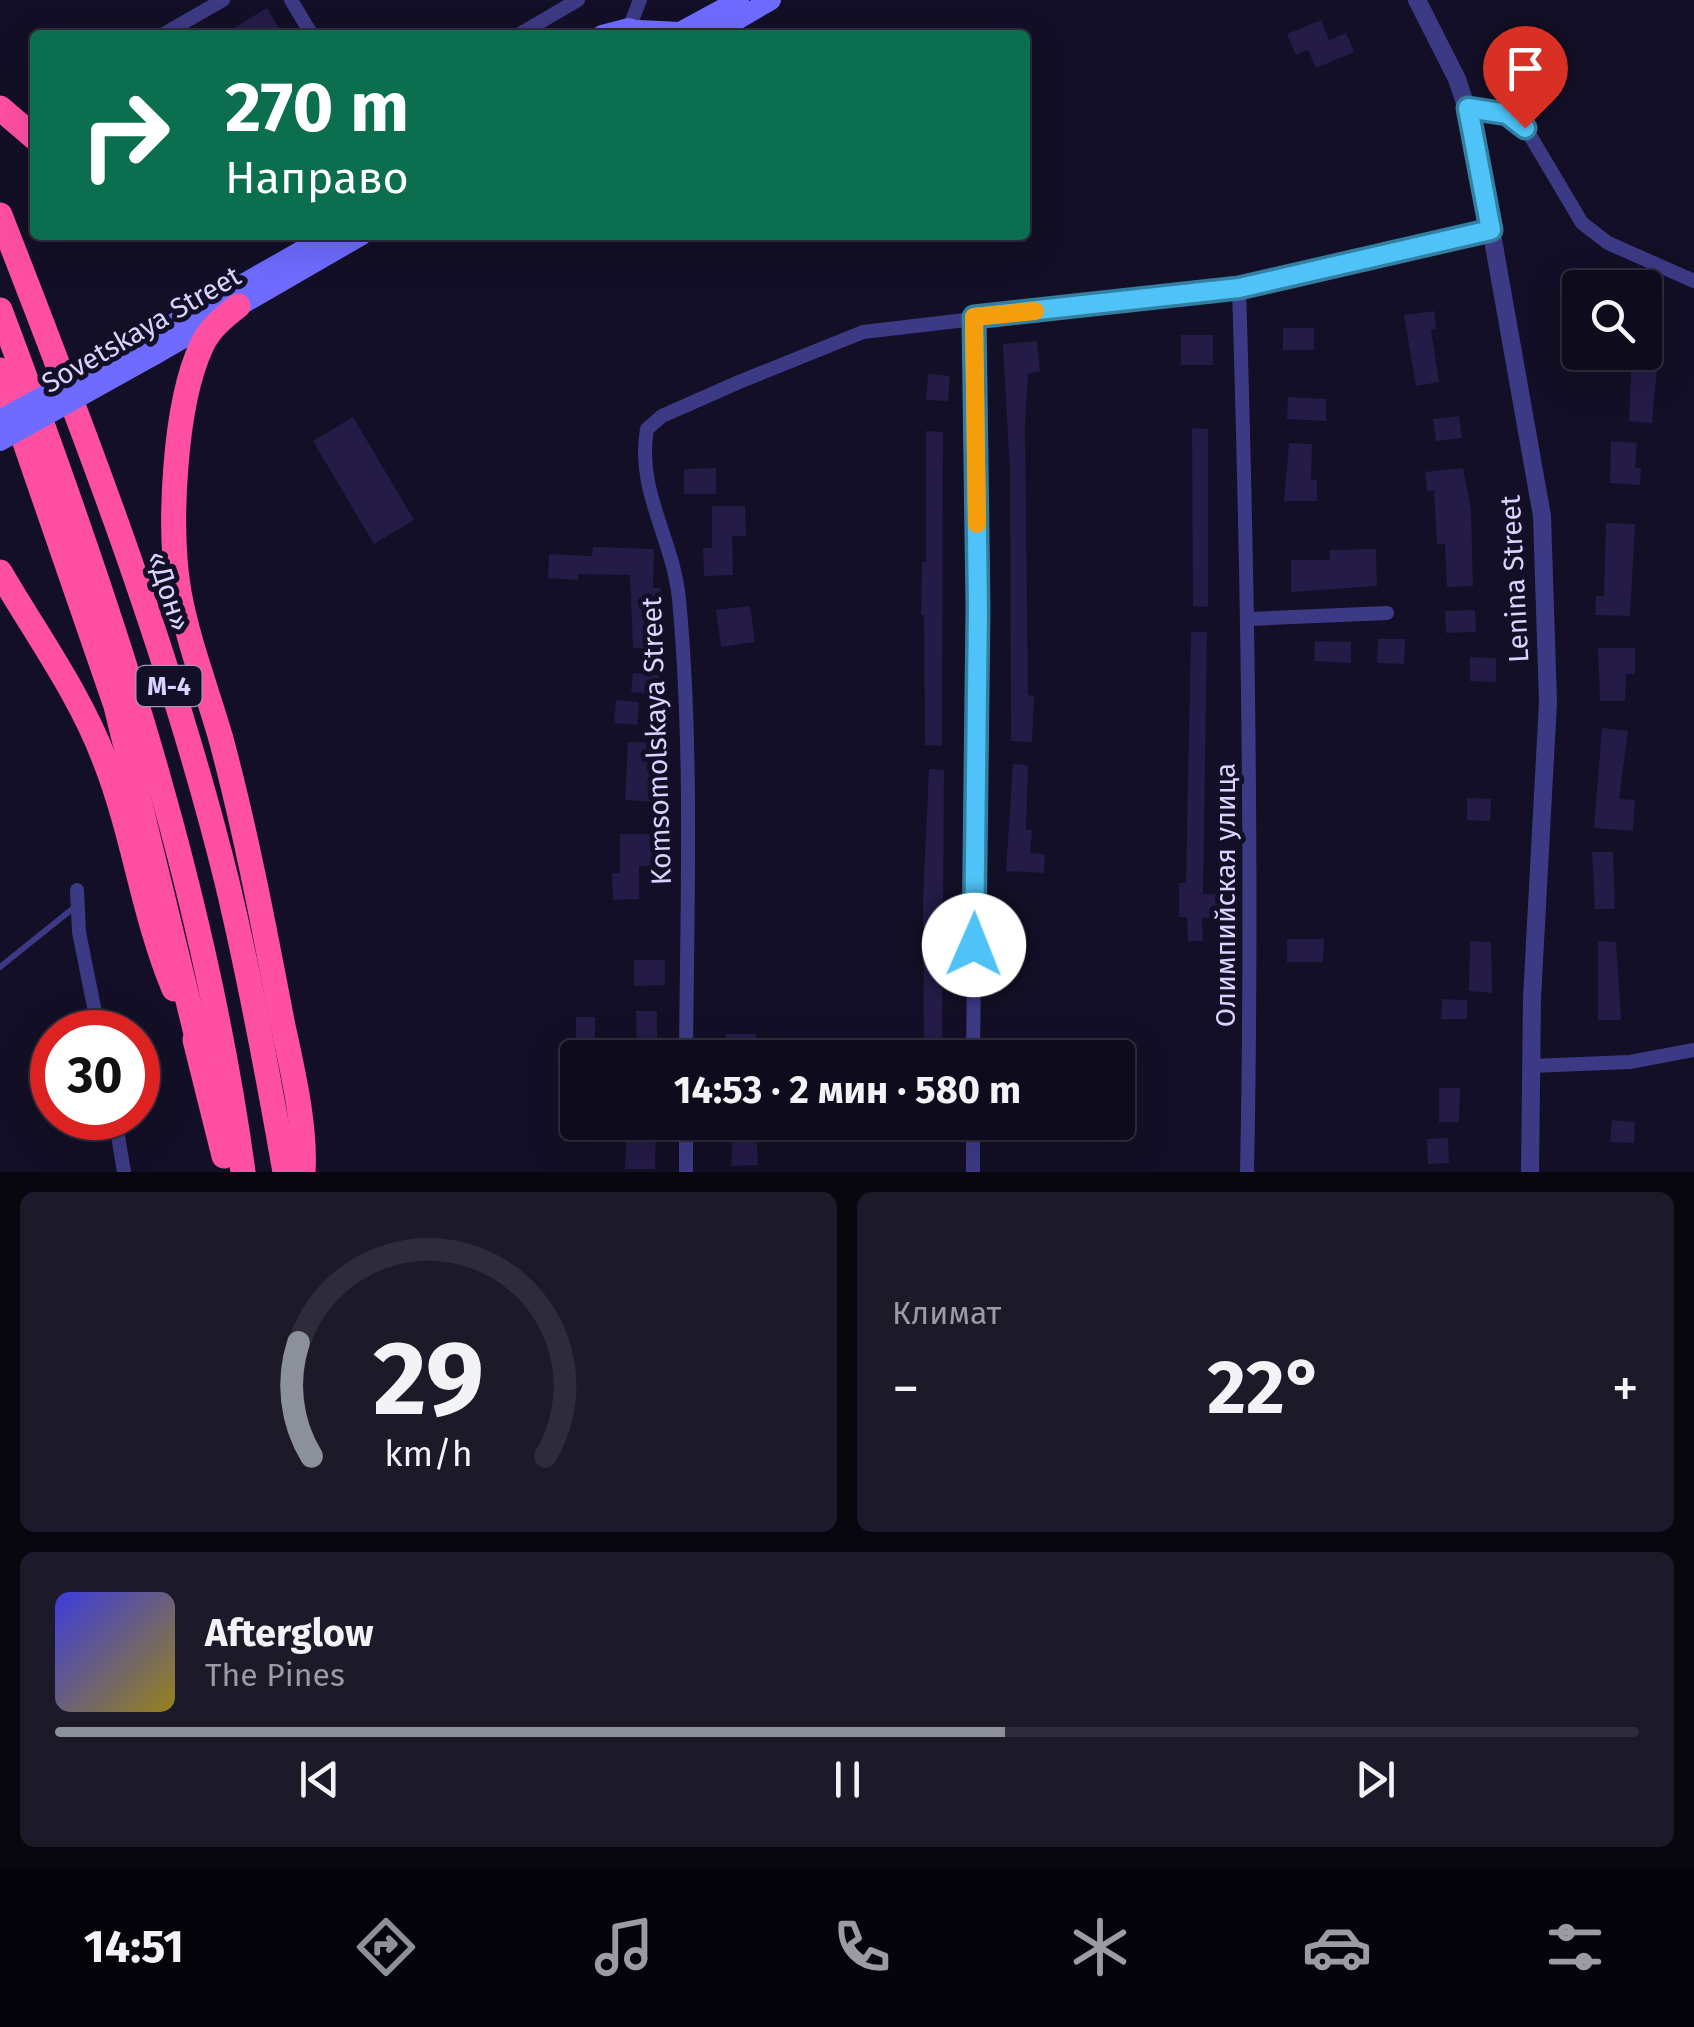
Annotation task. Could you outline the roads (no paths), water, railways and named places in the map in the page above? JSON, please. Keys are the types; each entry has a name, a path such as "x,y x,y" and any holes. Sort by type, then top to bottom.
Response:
{"highway":[{"path":"0,108 30,134"},
{"name":"«Дон»","path":"0,215 114,521 188,747 226,879 257,1015 285,1172"},
{"path":"238,306 208,335 193,374 178,464 174,544 179,592 228,768 266,939 287,1043 303,1172"},
{"name":"М-4","path":"0,310 71,502 138,709 210,992 243,1172"},
{"path":"0,370 116,706 227,1172"},
{"path":"0,572 68,686 104,757 155,939 201,1054"}],"main road":[{"path":"684,30 739,0"},
{"path":"720,30 772,0"},
{"name":"Sovetskaya Street","path":"0,442 321,240"},
{"name":"Sovetskaya Street","path":"0,420 238,306 353,240"}],"street":[{"path":"171,30 223,0"},
{"path":"291,0 309,30"},
{"path":"527,30 578,0"},
{"path":"639,30 640,0"},
{"name":"Lenina Street","path":"1417,0 1468,108 1542,516 1548,702 1531,1066 1530,1172"},
{"path":"1468,108 1507,114 1525,128 1582,223 1608,243 1694,282"},
{"path":"973,1040 978,608 974,317 1239,288 1491,230"},
{"name":"Олимпийская улица","path":"1239,288 1250,619 1252,965 1246,1172"},
{"name":"Komsomolskaya Street","path":"686,1040 684,656 670,552 650,500 642,465 647,428 662,416 862,332 974,317"},
{"path":"1250,619 1387,612"},
{"path":"77,897 95,1010"},
{"path":"1531,1066 1630,1062 1694,1050"},
{"path":"119,1140 124,1172"},
{"path":"686,1140 686,1172"},
{"path":"972,1140 973,1172"}],"lane":[{"path":"0,967 77,897"}]}
